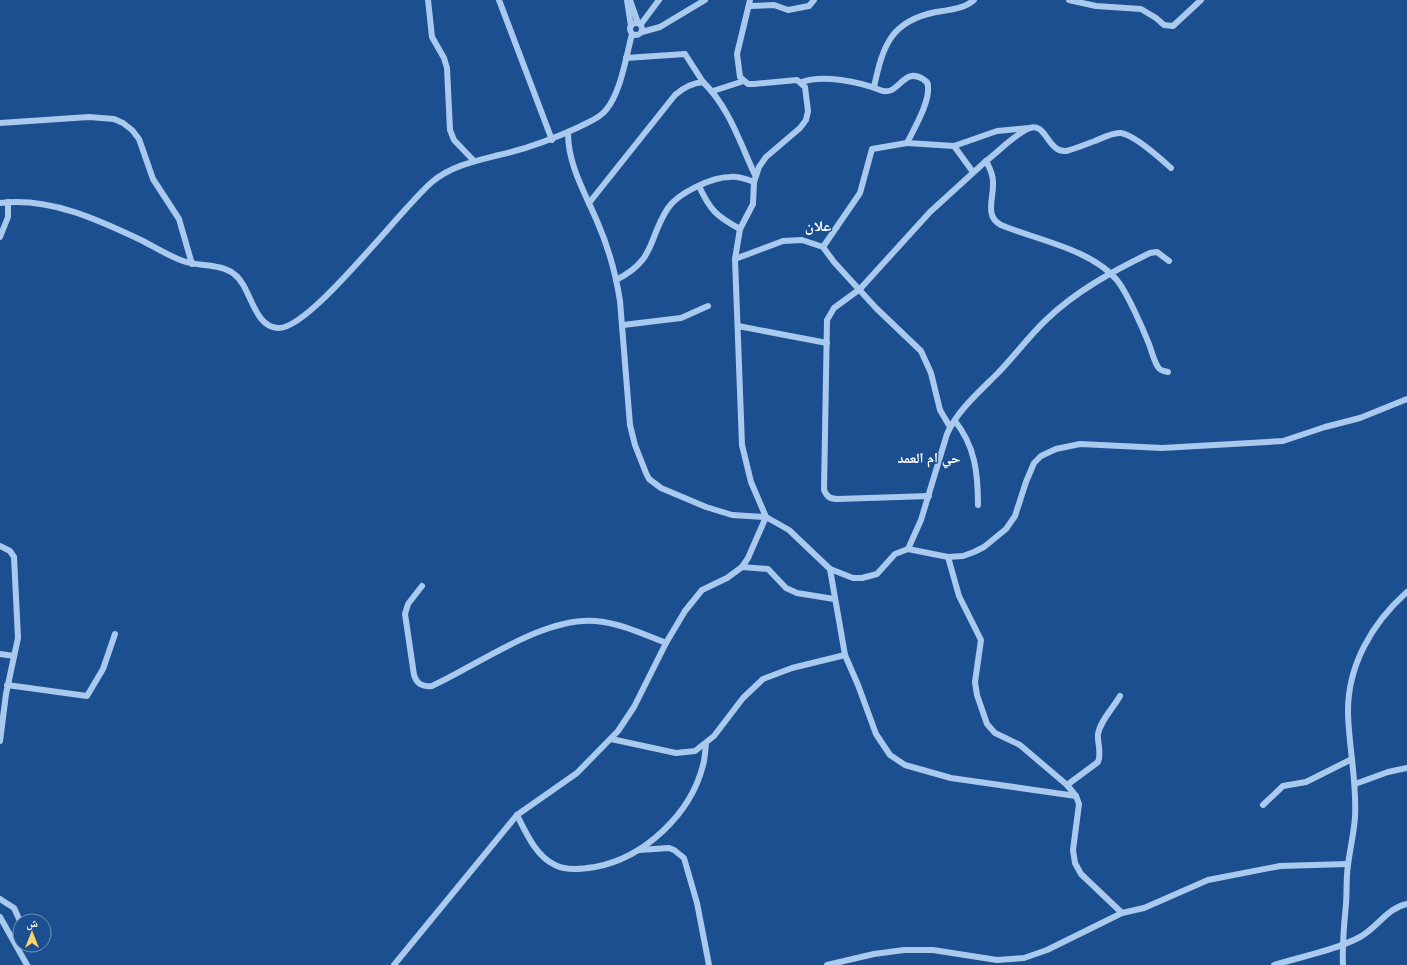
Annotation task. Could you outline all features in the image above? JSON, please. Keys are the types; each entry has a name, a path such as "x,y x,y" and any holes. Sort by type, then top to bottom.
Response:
{"street":[{"path":"428,0 432,37 444,58 447,68 450,130 454,140 474,161"},
{"path":"499,0 552,140"},
{"path":"628,0 640,23 642,32"},
{"path":"0,203 42,204 83,216 142,241 180,260 192,264 221,268 235,274 266,325 277,328 287,326 305,314 347,276 412,202 431,183 448,171 474,161 552,140 596,119 607,109 620,82 632,34 628,0"},
{"path":"631,26 640,23 659,0"},
{"path":"632,34 637,35 660,27 705,0"},
{"path":"744,81 738,71 737,54 750,3 774,5 788,10 809,6 814,0"},
{"path":"874,87 882,55 892,34 918,17 958,8 974,0"},
{"path":"1069,0 1096,6 1141,9 1164,24 1173,26 1201,0"},
{"path":"626,58 685,54 703,82 713,91 729,117 756,175"},
{"path":"713,91 744,81 754,84 790,80 802,82 820,78 874,87 884,91 892,90 911,75 921,78 927,83 925,103 907,143"},
{"path":"589,203 675,95 690,85 703,82"},
{"path":"394,965 517,815 568,780 591,760 611,739 634,707 666,642 696,595 702,590 733,574 742,567 748,558 766,517 751,482 742,445 735,259 740,229 753,204 754,182 756,175 766,157 800,128 806,120 808,111 807,93 802,82"},
{"path":"0,123 89,117 114,119 123,123 132,130 139,139 153,179 179,219 192,264"},
{"path":"823,247 860,193 865,181 872,149 907,143 954,146 997,131 1030,128 1039,129 1054,147 1060,150 1069,150 1115,134 1124,134 1152,152 1171,168"},
{"path":"929,496 838,500 831,499 826,494 824,490 824,458 827,325 829,315 838,305 860,289 930,212 986,161 1030,128"},
{"path":"568,133 569,146 575,171 601,230 616,280 623,325 630,425 635,446 649,479 672,494 718,511 732,515 766,517 789,530 830,568 853,578 870,578 882,570 895,554 908,549 948,557 963,556 974,552 994,540 1006,529 1015,516 1034,463 1049,451 1080,444 1162,448 1284,441 1325,427 1360,418 1407,399"},
{"path":"954,146 973,172"},
{"path":"986,161 992,176 991,212 992,218 996,223 1019,233 1085,256 1102,266 1123,289 1158,367 1161,370 1168,372"},
{"path":"616,280 635,269 641,263 652,245 664,214 672,201 699,186 729,177 743,178 754,182"},
{"path":"699,186 708,206 723,219 740,229"},
{"path":"0,237 8,217 8,202"},
{"path":"735,259 783,241 802,240 823,247 834,262 921,351 931,372 940,410 950,427"},
{"path":"908,549 917,531 950,427 974,396 1047,319 1072,298 1110,273 1150,252 1156,252 1169,261"},
{"path":"623,325 680,318 708,306"},
{"path":"738,326 827,343"},
{"path":"955,421 969,444 976,462 978,505"},
{"path":"0,546 13,554 18,638 8,685 0,741"},
{"path":"948,557 959,596 981,640 981,647 975,670 975,682 977,696 987,724 995,733 1020,745 1067,785 1076,796 1079,804 1073,850 1075,863 1081,874 1122,913"},
{"path":"742,567 768,570 786,588 797,593 834,599"},
{"path":"830,568 834,599 845,655 876,734 885,749 899,763 951,778 1076,796"},
{"path":"422,586 408,604 405,614 414,675 416,681 422,686 432,686 526,638 559,625 574,622 597,621 616,624 666,642"},
{"path":"1343,965 1342,944 1348,864 1354,826 1355,784 1348,715 1348,695 1360,654 1375,628 1407,592"},
{"path":"8,685 88,696 104,669 115,634"},
{"path":"0,654 14,656"},
{"path":"611,739 676,753 690,753 706,744 724,724 750,689 763,679 792,668 845,655"},
{"path":"1067,785 1098,762 1100,753 1098,733 1120,696"},
{"path":"517,815 534,847 550,862 560,867 585,869 606,865 639,850 659,834 680,811 690,796 703,765 706,744"},
{"path":"1263,805 1284,786 1310,780 1352,759"},
{"path":"1355,784 1388,772 1407,768"},
{"path":"639,850 669,848 684,858 697,903 710,965"},
{"path":"827,965 874,954 904,950 933,950 997,960 1024,958 1039,953 1122,913 1144,908 1195,884 1221,876 1286,865 1348,864"},
{"path":"0,899 14,908 16,913"},
{"path":"1274,965 1342,944 1361,936 1394,908 1407,904"},
{"path":"0,917 12,939"},
{"path":"20,953 27,965"},
{"path":"989,965 997,960"}],"district":[{"name":"علان","path":"818,226"},
{"name":"حي ام العمد","path":"929,458"}]}
